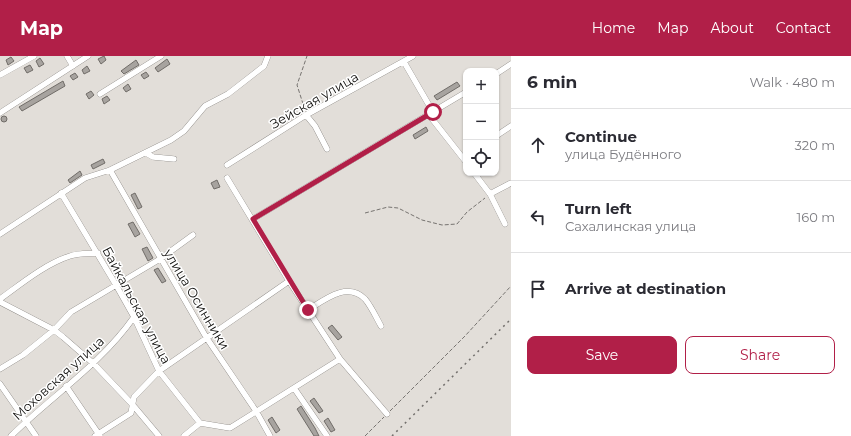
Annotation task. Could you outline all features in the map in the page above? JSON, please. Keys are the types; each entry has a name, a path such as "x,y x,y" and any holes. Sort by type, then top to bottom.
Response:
{"street":[{"path":"0,75 34,56"},
{"path":"67,56 73,66"},
{"path":"0,113 88,56"},
{"path":"100,94 161,56"},
{"path":"0,234 85,178 110,170 146,153 182,132 205,106 228,94 264,66 268,56"},
{"name":"Зейская улица","path":"227,165 306,115 414,56"},
{"path":"404,62 431,114 463,156"},
{"path":"499,72 511,64"},
{"path":"253,219 463,94"},
{"path":"306,115 315,126 327,150"},
{"path":"499,134 511,126"},
{"path":"146,153 153,157 174,159"},
{"name":"улица Осинники","path":"110,170 206,337 256,410 270,436"},
{"path":"476,176 490,194 505,224"},
{"path":"227,178 289,281 340,359 387,414"},
{"path":"490,194 511,183"},
{"name":"Байкальская улица","path":"61,193 116,284 134,317 159,371 200,423"},
{"path":"0,369 23,355 54,330 71,312 160,259 193,235"},
{"path":"98,253 79,254 65,258 39,272 0,301 54,330 94,364 132,404 159,436"},
{"path":"66,386 98,436 131,413 134,397 159,371 206,337 289,281"},
{"path":"308,310 329,296 340,292 358,294 365,299 381,326"},
{"name":"Моховская улица","path":"11,436 66,386 94,364 118,339 134,317"},
{"path":"184,436 200,423 230,428 256,410 340,359"},
{"path":"0,384 36,436"},
{"path":"294,388 327,436"}],"path":[{"path":"306,115 297,85 307,56"},
{"path":"365,213 388,207 398,208 422,220 442,225 457,224 467,212 490,194"},
{"path":"365,436 465,336 511,286"}],"building":[{"path":"104,56 106,60 101,64 98,59"},
{"path":"11,57 14,61 8,65 6,60"},
{"path":"40,58 44,64 39,67 36,61"},
{"path":"167,59 170,64 158,72 155,68"},
{"path":"136,60 139,65 124,74 121,71"},
{"path":"30,65 33,70 27,73 24,68"},
{"path":"87,66 90,71 84,74 82,70"},
{"path":"146,72 149,76 144,79 141,75"},
{"path":"75,73 78,77 73,80 70,76"},
{"path":"63,81 65,86 22,111 19,107"},
{"path":"457,82 460,86 437,100 434,96"},
{"path":"128,84 131,89 126,92 123,88"},
{"path":"91,91 94,95 89,99 86,94"},
{"path":"107,96 110,100 104,104 102,99"},
{"path":"4,116 7,119 4,122 1,119"},
{"path":"426,127 428,131 415,139 413,135"},
{"path":"103,159 105,163 93,169 91,165"},
{"path":"80,171 82,175 70,183 68,180"},
{"path":"217,180 220,187 214,189 211,183"},
{"path":"135,193 142,207 138,209 131,195"},
{"path":"133,222 140,234 135,237 128,224"},
{"path":"147,247 153,258 148,261 142,249"},
{"path":"158,268 166,281 162,283 154,270"},
{"path":"332,325 342,337 338,340 328,328"},
{"path":"314,398 323,411 319,413 310,401"},
{"path":"301,406 319,436 314,436 297,409"},
{"path":"272,417 280,430 276,433 268,420"},
{"path":"328,418 335,430 331,432 324,421"}],"railway":[{"path":"392,436 511,319"}],"route":[{"path":"308,310 289,281 253,219 338,167 433,112"}]}
